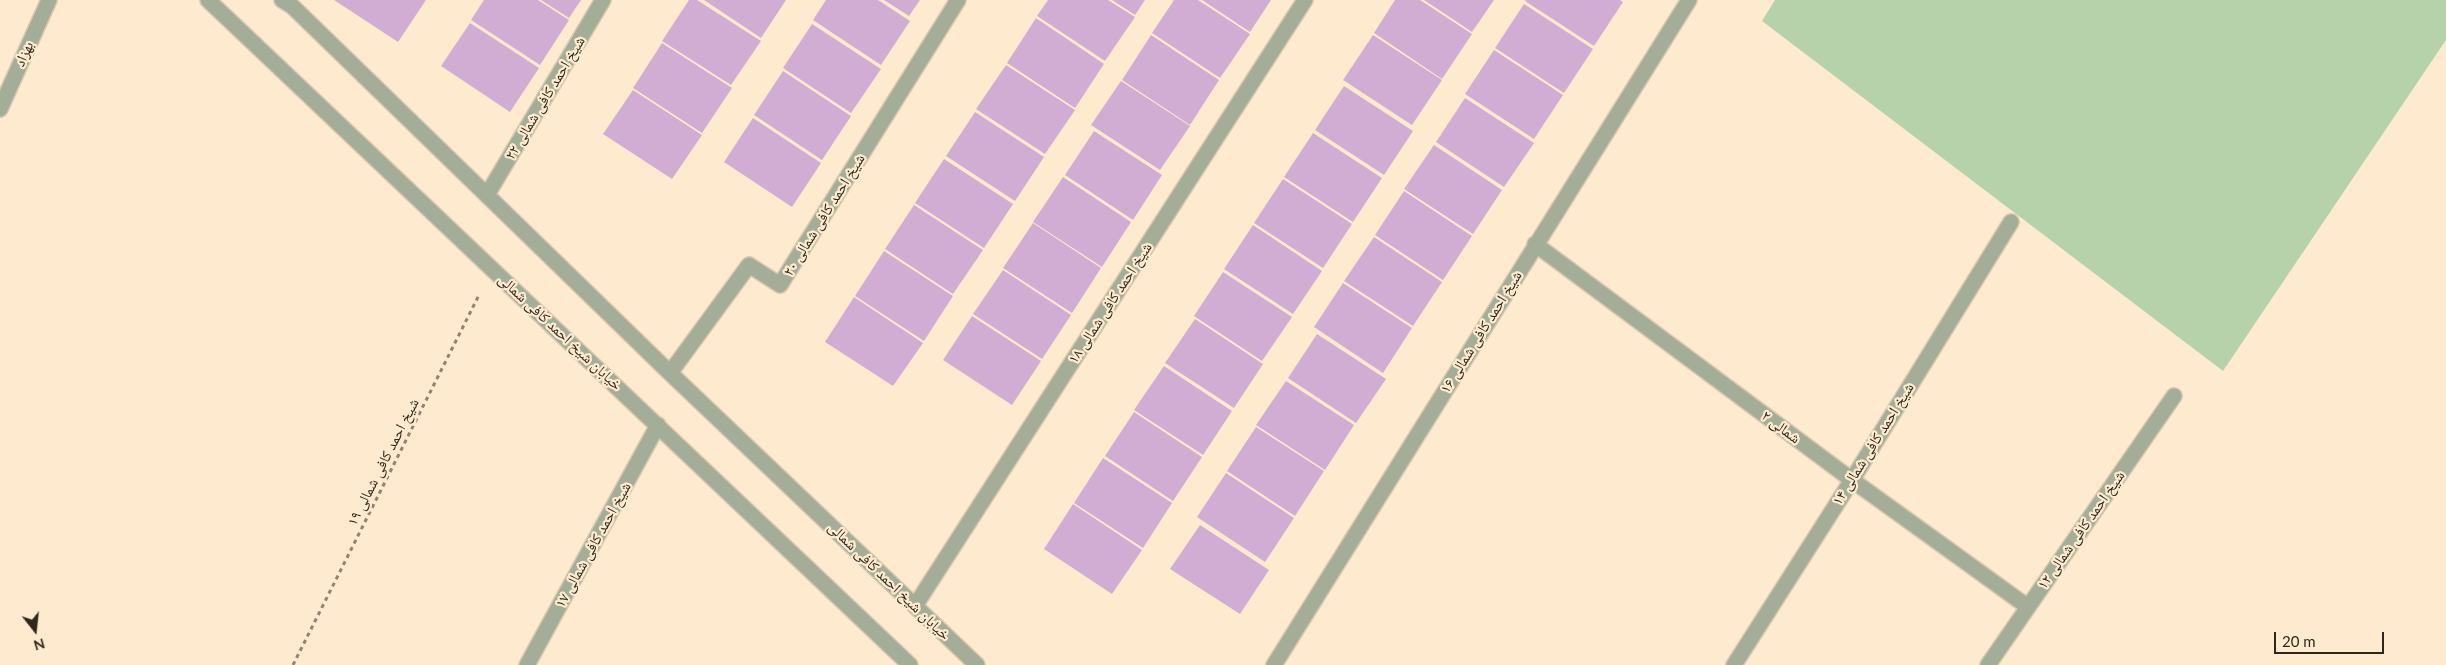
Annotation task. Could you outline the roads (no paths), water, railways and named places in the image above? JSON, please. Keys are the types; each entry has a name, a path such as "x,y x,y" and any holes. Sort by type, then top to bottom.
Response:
{"street":[{"name":"بهزاد","path":"0,109 49,0"},
{"name":"خیابان شیخ احمد کافی شمالی","path":"208,0 910,665"},
{"name":"شیخ احمد کافی شمالی ۲۲","path":"487,195 603,0"},
{"name":"شیخ احمد کافی شمالی ۲۰","path":"670,373 749,265 780,285 958,0"},
{"name":"شیخ احمد کافی شمالی ۱۸","path":"915,606 1306,0"},
{"name":"شیخ احمد کافی شمالی ۱۶","path":"1274,665 1689,0"},
{"name":"خیابان شیخ احمد کافی شمالی","path":"289,2 670,373 977,665"},
{"name":"شیخ احمد کافی شمالی ۱۴","path":"1734,665 1852,480 2010,222"},
{"name":"۲ شمالی","path":"1535,244 1852,480 2028,607"},
{"name":"شیخ احمد کافی شمالی ۱۲","path":"1988,665 2174,396"},
{"name":"شیخ احمد کافی شمالی ۱۷","path":"527,665 658,425"}]}
